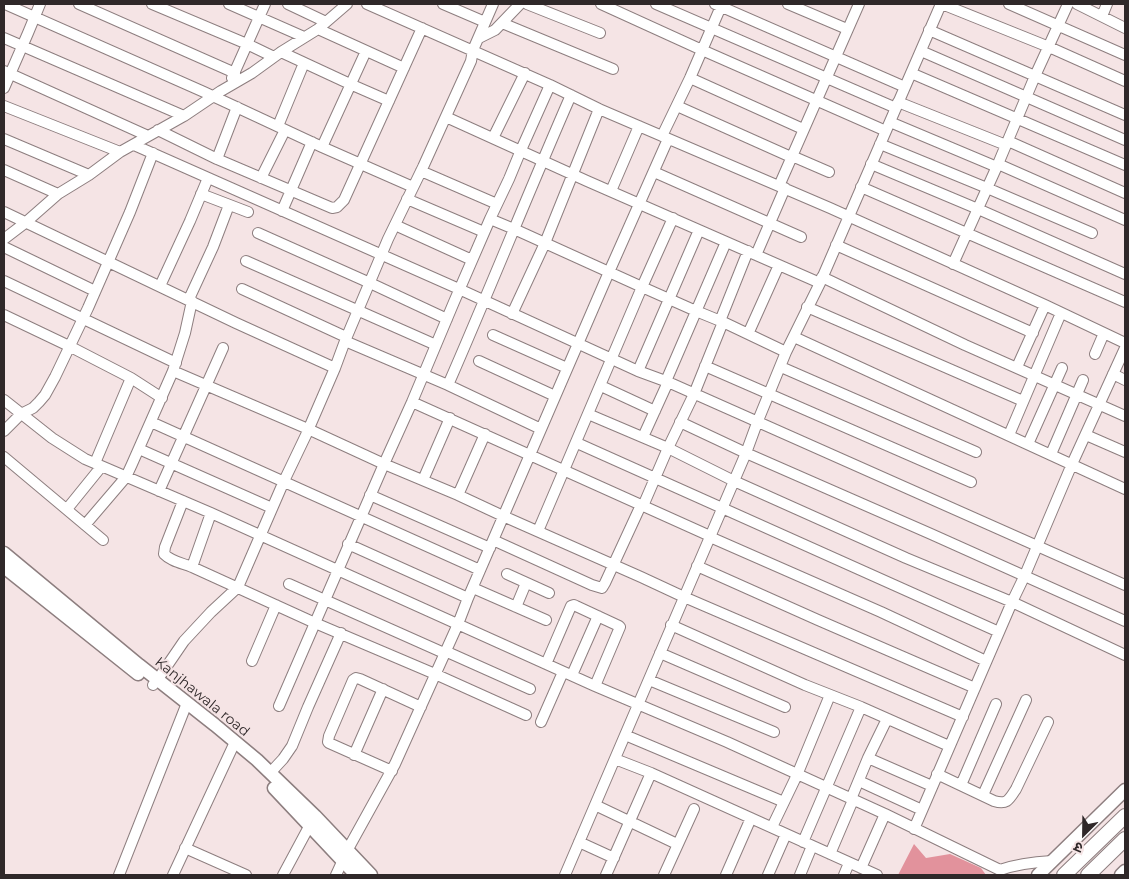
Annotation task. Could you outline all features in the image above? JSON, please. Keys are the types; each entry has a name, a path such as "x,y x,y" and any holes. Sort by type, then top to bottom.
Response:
{"highway":[{"path":"1064,875 1125,816"},
{"path":"1089,874 1125,839"}],"main road":[{"name":"Kanjhawala road","path":"4,553 155,682 186,707 216,725 233,746 267,780 312,820"},
{"name":"Kanjhawala road","path":"4,567 33,592 155,682"},
{"name":"Kanjhawala road","path":"233,746 270,773 345,855 371,875"},
{"path":"1038,875 1125,790"},
{"name":"Kanjhawala road","path":"345,855 356,875"},
{"path":"1121,875 1125,871"}],"street":[{"path":"5,4 413,187"},
{"path":"4,88 7,73 22,46 40,4"},
{"path":"79,4 235,73"},
{"path":"152,4 247,44 304,63 389,101"},
{"path":"229,4 304,37"},
{"path":"227,88 265,4"},
{"path":"288,4 326,22"},
{"path":"4,240 58,194 89,175 120,152 184,116 252,73 318,29 347,4"},
{"path":"367,4 550,84 599,109 782,187 1046,305 1125,343"},
{"path":"444,4 485,22"},
{"path":"155,682 184,641 238,587 335,368 381,255 471,61 473,50 493,4"},
{"path":"479,38 495,30 520,4"},
{"path":"526,4 600,33"},
{"path":"601,4 816,100 997,166 1125,220"},
{"path":"656,4 826,78 1007,143 1125,193"},
{"path":"788,4 847,29"},
{"path":"370,495 599,588 604,586 694,394 721,322 752,253 770,223 792,156 859,4"},
{"path":"569,874 579,842 746,453 786,352 821,280 941,4 1125,81"},
{"path":"1009,4 1125,55"},
{"path":"953,264 1068,4"},
{"path":"1076,4 1125,27"},
{"path":"1102,16 1107,4"},
{"path":"336,875 345,855 392,771 458,624 567,368 654,172 677,106 702,50 719,5 904,87"},
{"path":"502,23 613,69"},
{"path":"158,130 261,178 332,208 337,207 344,200 422,28"},
{"path":"318,29 404,68"},
{"path":"929,30 1125,115"},
{"path":"4,38 184,116"},
{"path":"921,50 1125,140"},
{"path":"282,211 366,51"},
{"path":"261,178 282,128 304,63"},
{"path":"7,73 148,136"},
{"path":"910,73 1125,165"},
{"path":"493,138 525,74"},
{"path":"690,78 803,129"},
{"path":"279,706 348,544 412,402 459,289 550,84"},
{"path":"448,385 571,95"},
{"path":"4,106 120,152"},
{"path":"677,106 829,172"},
{"path":"217,159 237,107"},
{"path":"512,314 545,243 599,109"},
{"path":"446,117 726,242 904,316 1125,416"},
{"path":"611,190 640,126"},
{"path":"4,139 89,175"},
{"path":"880,144 1092,234"},
{"path":"134,145 459,289 638,371 667,382 1125,585"},
{"path":"4,431 21,414 32,408 45,396 96,291 153,153"},
{"path":"871,164 1125,274"},
{"path":"4,170 58,194"},
{"path":"421,171 497,204"},
{"path":"654,172 801,236"},
{"path":"160,286 208,178"},
{"path":"861,187 1125,302"},
{"path":"201,194 248,212"},
{"path":"407,199 484,232"},
{"path":"85,525 126,477 162,398 175,367 185,332 190,300 229,205"},
{"path":"4,212 236,323 335,368"},
{"path":"538,531 673,218"},
{"path":"490,219 786,352"},
{"path":"395,225 472,260"},
{"path":"638,371 699,230"},
{"path":"258,233 447,319"},
{"path":"643,437 726,242"},
{"path":"836,245 1033,333"},
{"path":"4,247 96,291"},
{"path":"246,261 436,345"},
{"path":"748,334 779,265"},
{"path":"4,281 175,367 206,385 458,495 684,597 962,716"},
{"path":"242,289 542,429"},
{"path":"1017,368 1046,305"},
{"path":"807,307 1024,401"},
{"path":"1009,435 1062,313"},
{"path":"4,315 131,378 162,398"},
{"path":"1095,354 1104,333"},
{"path":"493,334 567,368"},
{"path":"794,337 1125,488"},
{"path":"159,491 223,348"},
{"path":"914,829 1072,464 1125,348"},
{"path":"478,361 555,396"},
{"path":"705,366 972,482"},
{"path":"781,367 976,452"},
{"path":"1028,444 1062,368"},
{"path":"1113,374 1125,380"},
{"path":"67,510 98,465 131,378"},
{"path":"1050,454 1083,380"},
{"path":"600,386 655,410"},
{"path":"4,400 65,447 85,459 211,513 884,814 1000,873 1014,865 1052,861"},
{"path":"412,402 986,661"},
{"path":"588,414 668,448 734,481 906,558 1012,602 1125,655"},
{"path":"423,480 450,418"},
{"path":"151,422 480,570"},
{"path":"680,422 1125,621"},
{"path":"458,495 485,434"},
{"path":"1086,435 1125,452"},
{"path":"577,443 999,632"},
{"path":"139,448 272,508"},
{"path":"4,457 103,540"},
{"path":"183,501 164,552 172,560 238,587 315,623 526,715"},
{"path":"192,567 211,513"},
{"path":"348,544 470,593 516,607 546,620"},
{"path":"697,566 975,688"},
{"path":"508,574 549,593"},
{"path":"516,607 526,583"},
{"path":"289,584 530,689"},
{"path":"252,661 276,604"},
{"path":"546,664 571,606 574,605 620,627 595,686"},
{"path":"540,722 598,616"},
{"path":"671,625 949,746"},
{"path":"270,773 292,746 341,633"},
{"path":"660,653 785,707"},
{"path":"392,771 329,743 328,740 353,680 356,678 360,679 421,707"},
{"path":"649,680 774,732"},
{"path":"354,755 383,689"},
{"path":"772,828 797,775 830,695"},
{"path":"983,796 1026,700"},
{"path":"961,785 996,704"},
{"path":"119,875 186,707"},
{"path":"800,875 826,788 860,707"},
{"path":"830,854 858,781 887,719"},
{"path":"937,774 1000,803 1006,802 1016,789 1048,722"},
{"path":"625,735 784,802"},
{"path":"173,875 233,746"},
{"path":"615,758 877,875"},
{"path":"868,758 932,786"},
{"path":"606,875 651,773"},
{"path":"858,781 922,810"},
{"path":"595,805 677,844"},
{"path":"664,875 694,809"},
{"path":"861,868 884,814"},
{"path":"726,875 751,818"},
{"path":"283,875 312,820"},
{"path":"768,875 786,834"},
{"path":"579,842 614,858"},
{"path":"185,848 246,875"},
{"path":"844,875 849,863"}],"shaded area":[{"path":"914,844 926,858 950,854 981,868 986,875 898,875"}]}
